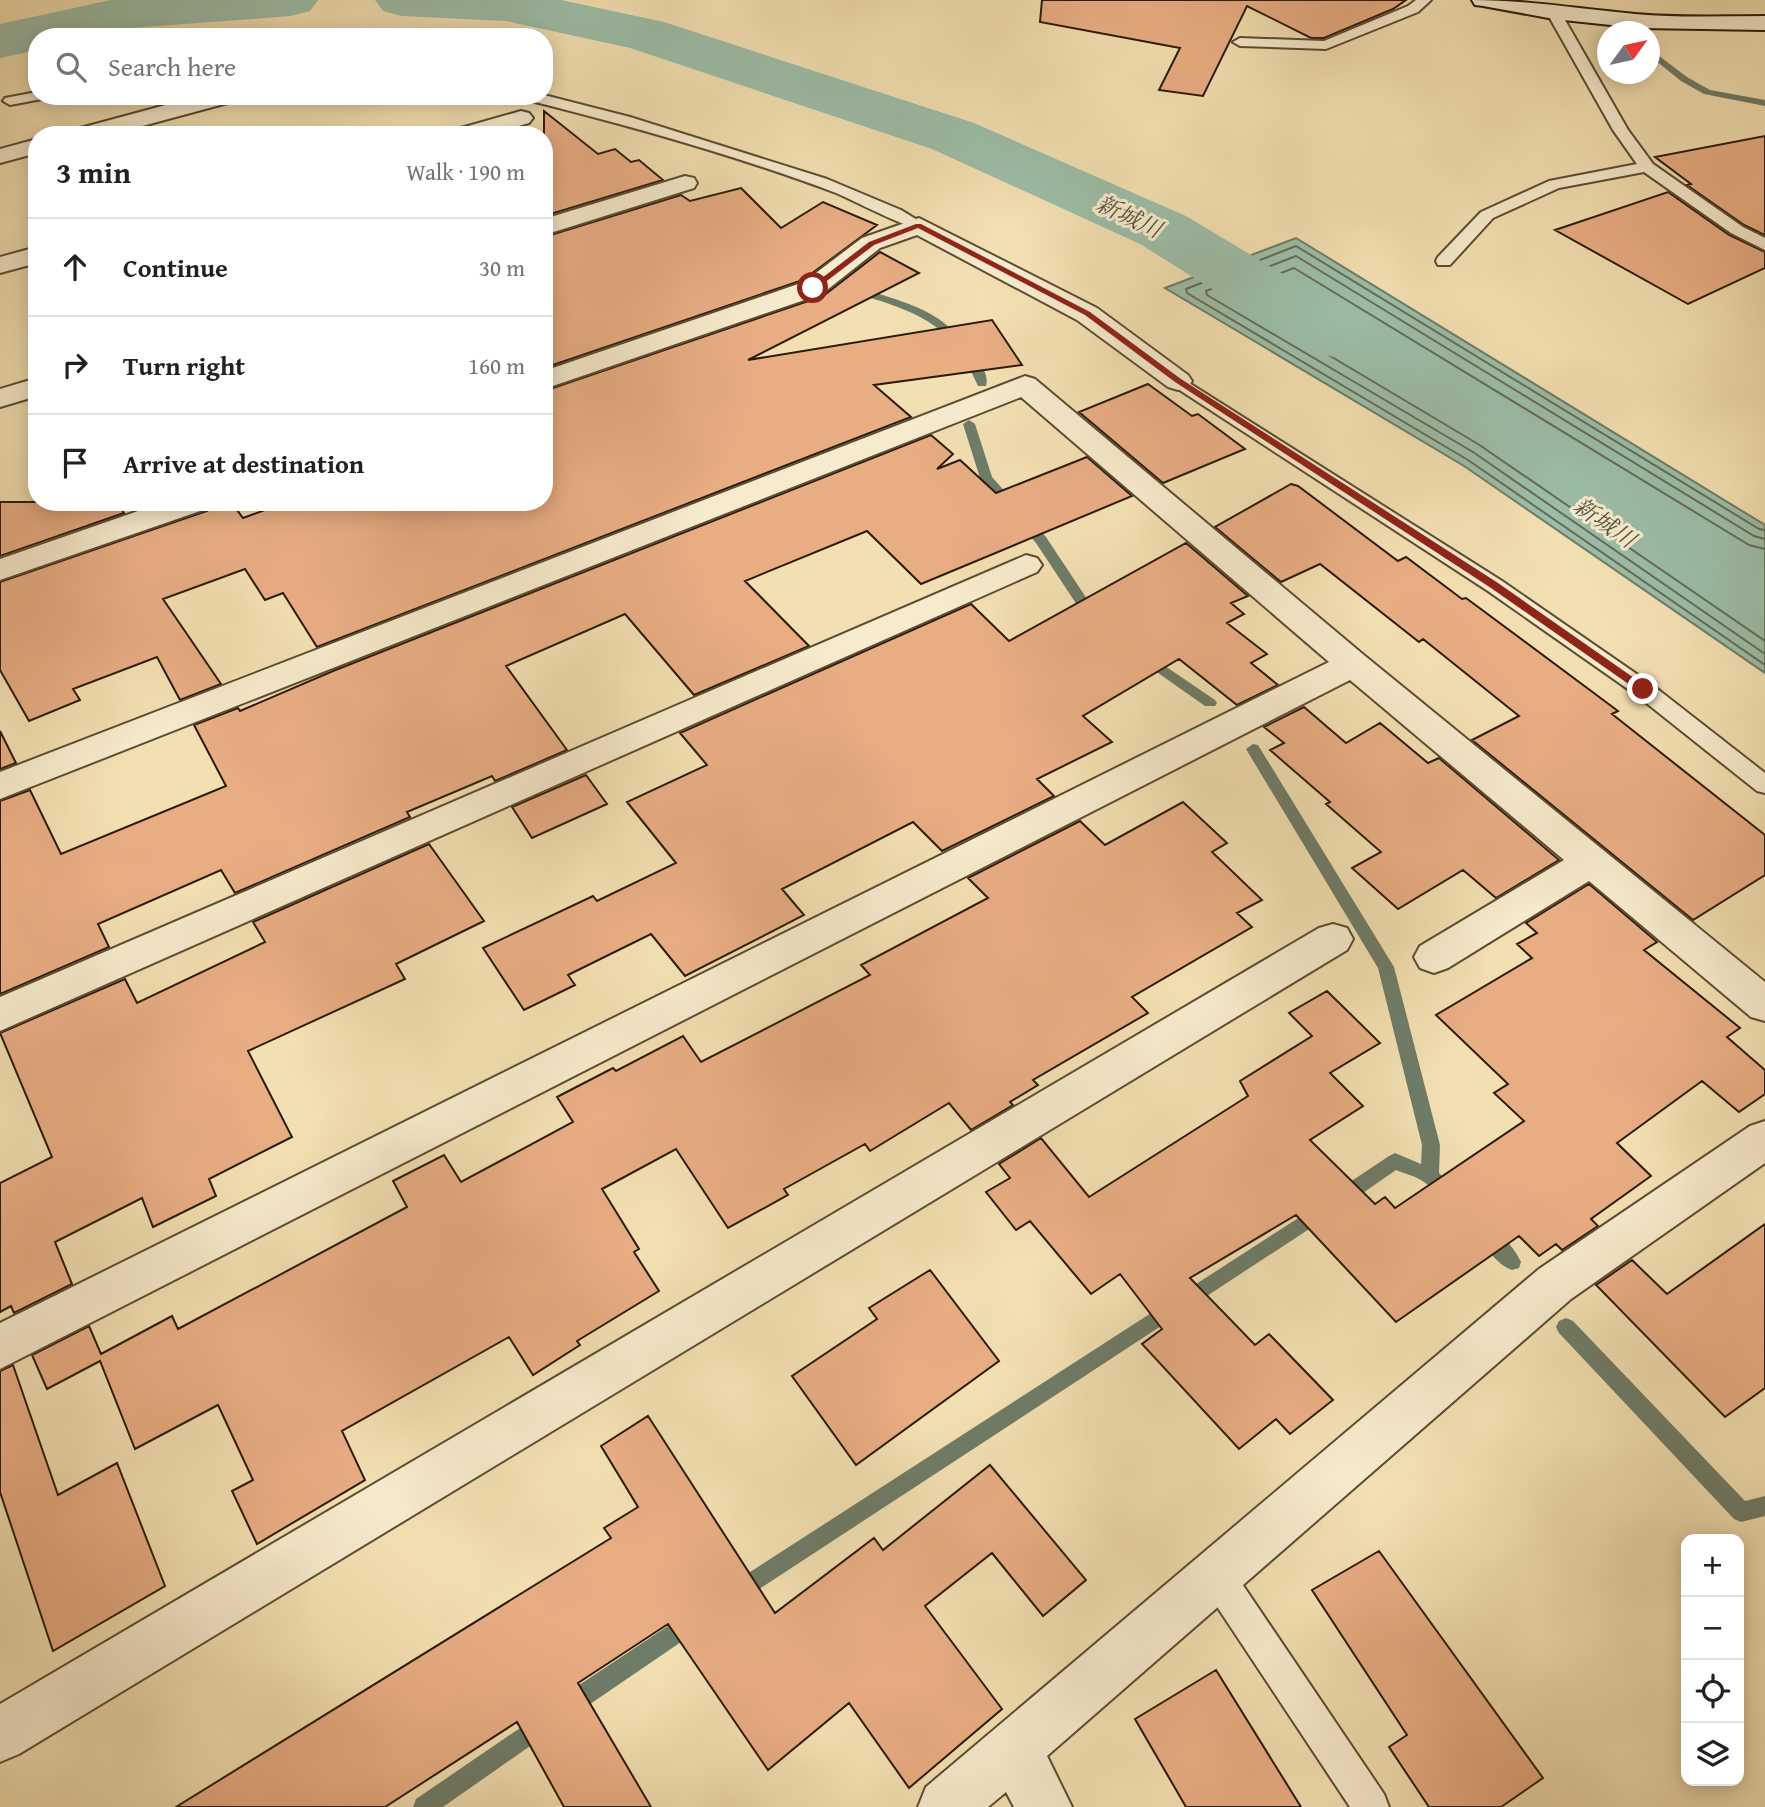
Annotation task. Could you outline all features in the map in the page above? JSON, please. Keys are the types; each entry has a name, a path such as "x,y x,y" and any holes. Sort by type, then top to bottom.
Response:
{"street":[{"path":"1483,0 1555,6 1639,22 1765,23"},
{"path":"115,126 193,105"},
{"path":"482,126 525,107"},
{"path":"0,156 28,148"},
{"path":"553,224 685,183"},
{"path":"553,378 813,288 871,243 919,226 1087,314 1178,380"},
{"path":"0,265 28,257"},
{"path":"0,786 1025,385 1353,664 1765,1005"},
{"path":"0,398 28,390"},
{"path":"0,570 169,511"},
{"path":"0,1015 1026,565"},
{"path":"0,1348 1353,664"},
{"path":"1434,957 1592,861"},
{"path":"0,1735 1333,939"},
{"path":"946,1807 1555,1284 1765,1139"},
{"path":"1013,1749 1044,1807"}],"lane":[{"path":"1240,42 1326,45 1413,9 1424,0"},
{"path":"1555,6 1621,130 1647,167 1737,230 1765,245"},
{"path":"10,101 28,98"},
{"path":"525,107 580,107 811,177 884,206 919,226"},
{"path":"1444,261 1487,215 1555,184 1647,167"},
{"path":"1178,380 1495,586 1643,689 1765,785"},
{"path":"1216,1575 1371,1807"}],"water":[{"path":"1296,238 1765,525 1765,673 1464,466 1165,288"}],"building":[{"path":"1042,0 1406,0 1393,9 1324,38 1311,38 1247,6 1203,96 1159,90 1180,48 1040,22"},
{"path":"544,111 598,154 615,149 631,162 639,160 663,180 553,213 553,126 544,126"},
{"path":"1765,136 1765,235 1744,225 1687,185 1691,184 1655,157"},
{"path":"741,188 781,228 823,202 877,225 803,280 553,365 553,234 681,195 690,201"},
{"path":"1668,192 1729,235 1765,252 1765,268 1688,304 1555,230"},
{"path":"880,252 919,273 748,360 992,320 1022,365 874,385 911,417 317,647 283,593 265,600 245,569 163,599 221,684 180,700 157,657 73,689 80,700 29,721 0,670 0,582 207,511 238,511 243,518 262,511 553,511 553,388 823,296"},
{"path":"1148,384 1192,416 1198,414 1245,449 1163,483 1079,412"},
{"path":"931,435 953,454 937,469 960,460 996,493 1087,457 1132,496 921,584 867,531 745,581 809,646 694,695 625,614 506,666 567,750 495,781 492,776 407,812 410,817 235,893 221,870 98,924 109,947 0,994 0,801 30,790 61,854 226,786 194,725 238,708 240,711 333,671"},
{"path":"1291,484 1298,486 1398,561 1406,557 1462,599 1466,598 1618,711 1612,714 1765,835 1765,875 1693,920 1472,740 1519,716 1423,639 1419,642 1320,564 1281,582 1215,527"},
{"path":"0,502 28,502 28,511 124,513 0,556"},
{"path":"1186,543 1248,596 1231,603 1244,614 1227,623 1267,654 1251,663 1278,685 1237,705 1179,659 1083,716 1112,742 1037,779 1054,796 942,851 913,822 782,889 804,915 685,976 651,934 568,975 575,985 524,1010 483,948 593,896 597,901 676,863 627,802 707,765 680,733 971,604 1009,641"},
{"path":"1304,707 1346,743 1380,723 1428,763 1439,758 1559,860 1496,898 1463,870 1398,909 1352,868 1381,852 1326,804 1330,802 1270,750 1284,743 1264,727"},
{"path":"0,731 16,763 0,769"},
{"path":"586,775 607,804 532,838 512,807"},
{"path":"1183,802 1227,843 1212,852 1262,900 1237,913 1252,927 1132,997 1148,1013 1033,1080 1038,1085 1010,1102 1013,1105 971,1130 949,1103 870,1151 865,1144 784,1189 788,1195 728,1228 676,1149 602,1189 639,1249 634,1252 659,1291 577,1341 580,1345 533,1375 509,1337 342,1431 365,1480 257,1544 232,1491 253,1480 218,1405 135,1449 100,1361 47,1389 32,1355 89,1326 101,1354 172,1316 178,1329 407,1207 393,1181 444,1155 461,1182 573,1122 557,1097 613,1068 616,1071 683,1036 701,1062 870,975 861,965 988,898 968,878 1080,821 1105,845"},
{"path":"429,844 484,921 396,964 405,979 248,1051 292,1137 209,1179 216,1196 153,1227 142,1198 55,1242 72,1284 14,1313 11,1306 0,1312 0,1183 52,1157 0,1033 125,979 137,1003 265,942 253,922"},
{"path":"1589,884 1657,942 1644,950 1740,1028 1727,1037 1765,1070 1765,1094 1739,1112 1702,1081 1617,1143 1651,1176 1591,1219 1598,1226 1562,1250 1556,1244 1539,1256 1519,1236 1396,1322 1296,1215 1190,1278 1255,1345 1269,1334 1333,1400 1290,1434 1276,1419 1239,1449 1142,1344 1162,1329 1120,1274 1091,1294 1030,1221 1016,1230 986,1192 1010,1178 999,1164 1041,1138 1089,1197 1248,1096 1240,1081 1312,1036 1289,1013 1327,991 1380,1043 1330,1073 1363,1106 1310,1140 1375,1204 1385,1197 1395,1208 1524,1121 1494,1093 1508,1084 1436,1015 1532,958 1517,944 1537,933 1526,923"},
{"path":"1765,1224 1765,1388 1725,1417 1596,1285 1632,1260 1667,1294"},
{"path":"930,1270 999,1361 856,1465 792,1376 877,1319 869,1308"},
{"path":"13,1365 58,1495 117,1463 165,1586 53,1651 0,1492 0,1371"},
{"path":"648,1416 775,1613 874,1538 883,1550 990,1465 1086,1580 1043,1616 992,1553 925,1606 1002,1709 909,1788 849,1703 768,1770 668,1624 578,1683 651,1807 564,1807 517,1722 385,1807 176,1807 611,1538 604,1528 638,1507 601,1446"},
{"path":"1379,1551 1543,1778 1501,1807 1429,1807 1389,1747 1407,1735 1312,1590"},
{"path":"1216,1670 1301,1807 1186,1807 1135,1719"}],"waterway":[{"name":"新城川","path":"59,28 131,12 291,0"},
{"name":"新城川","path":"402,0 506,5 644,34 953,136 1163,230 1338,337"},
{"name":"新城川","path":"0,41 28,35"},
{"path":"1660,60 1684,79 1707,92 1765,103"},
{"path":"863,292 923,313 946,328 977,368 982,384"},
{"path":"969,424 986,478 1041,540 1092,617"},
{"path":"1146,658 1210,703"},
{"path":"1253,749 1386,967 1431,1145 1430,1176"},
{"path":"1341,1198 1395,1161 1430,1176"},
{"path":"1430,1176 1451,1195"},
{"path":"737,1592 1320,1212"},
{"path":"1487,1235 1512,1262"},
{"path":"1566,1327 1741,1512 1765,1506"},
{"path":"569,1705 692,1621"},
{"path":"424,1807 542,1724"}],"route":[{"path":"813,288 871,243 919,226 1087,314 1178,380 1495,586 1643,689"}]}
